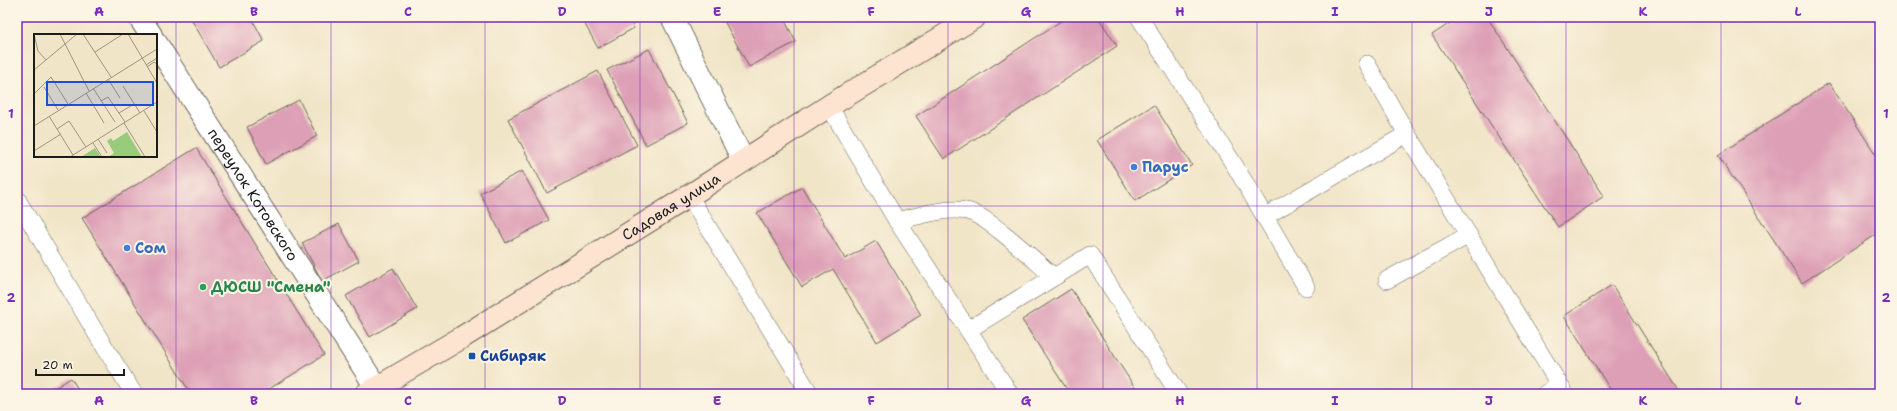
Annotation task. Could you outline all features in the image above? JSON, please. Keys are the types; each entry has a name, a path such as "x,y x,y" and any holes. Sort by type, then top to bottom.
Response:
{"street":[{"path":"139,17 150,34"},
{"path":"672,17 743,160"},
{"name":"Садовая улица","path":"371,391 461,338 689,196 829,106 975,17"},
{"name":"переулок Котовского","path":"157,45 371,391"}],"lane":[{"path":"1139,17 1234,166 1306,287"},
{"path":"1367,64 1407,134 1469,235 1556,391"},
{"path":"829,106 897,222 1010,394"},
{"path":"1264,216 1407,134"},
{"path":"689,196 810,394"},
{"path":"17,199 96,333 134,394"},
{"path":"897,222 946,210 967,211 986,220 1054,277"},
{"path":"1387,280 1469,235"},
{"path":"968,330 1090,255 1179,394"}],"building":[{"path":"190,17 251,17 264,41 219,67"},
{"path":"581,17 629,17 634,28 598,48"},
{"path":"722,17 783,17 796,42 749,67"},
{"path":"1067,17 1098,17 1117,46 944,159 916,116"},
{"path":"1459,17 1487,17 1604,196 1558,227 1432,35"},
{"path":"649,49 688,123 646,145 607,70"},
{"path":"598,71 637,145 547,193 508,119"},
{"path":"1829,83 1880,161 1880,232 1802,283 1718,155"},
{"path":"299,100 317,136 266,164 247,127"},
{"path":"1154,105 1192,165 1135,201 1097,140"},
{"name":"ДЮСШ \"Смена\"","path":"196,148 324,355 261,394 191,394 82,218"},
{"path":"522,171 549,220 506,243 480,193"},
{"path":"802,187 845,259 876,241 921,315 877,342 833,269 802,287 757,213"},
{"path":"339,224 359,261 322,281 302,243"},
{"path":"393,268 417,309 370,337 346,296"},
{"path":"1612,285 1681,394 1613,394 1564,316"},
{"path":"1071,289 1139,394 1070,394 1022,320"},
{"path":"71,378 81,394 45,394"}],"place":[{"name":"Парус","path":"1134,167"},
{"name":"Сом","path":"127,248"},
{"name":"ДЮСШ \"Смена\"","path":"203,287"},
{"name":"Сибиряк","path":"472,356"}]}
